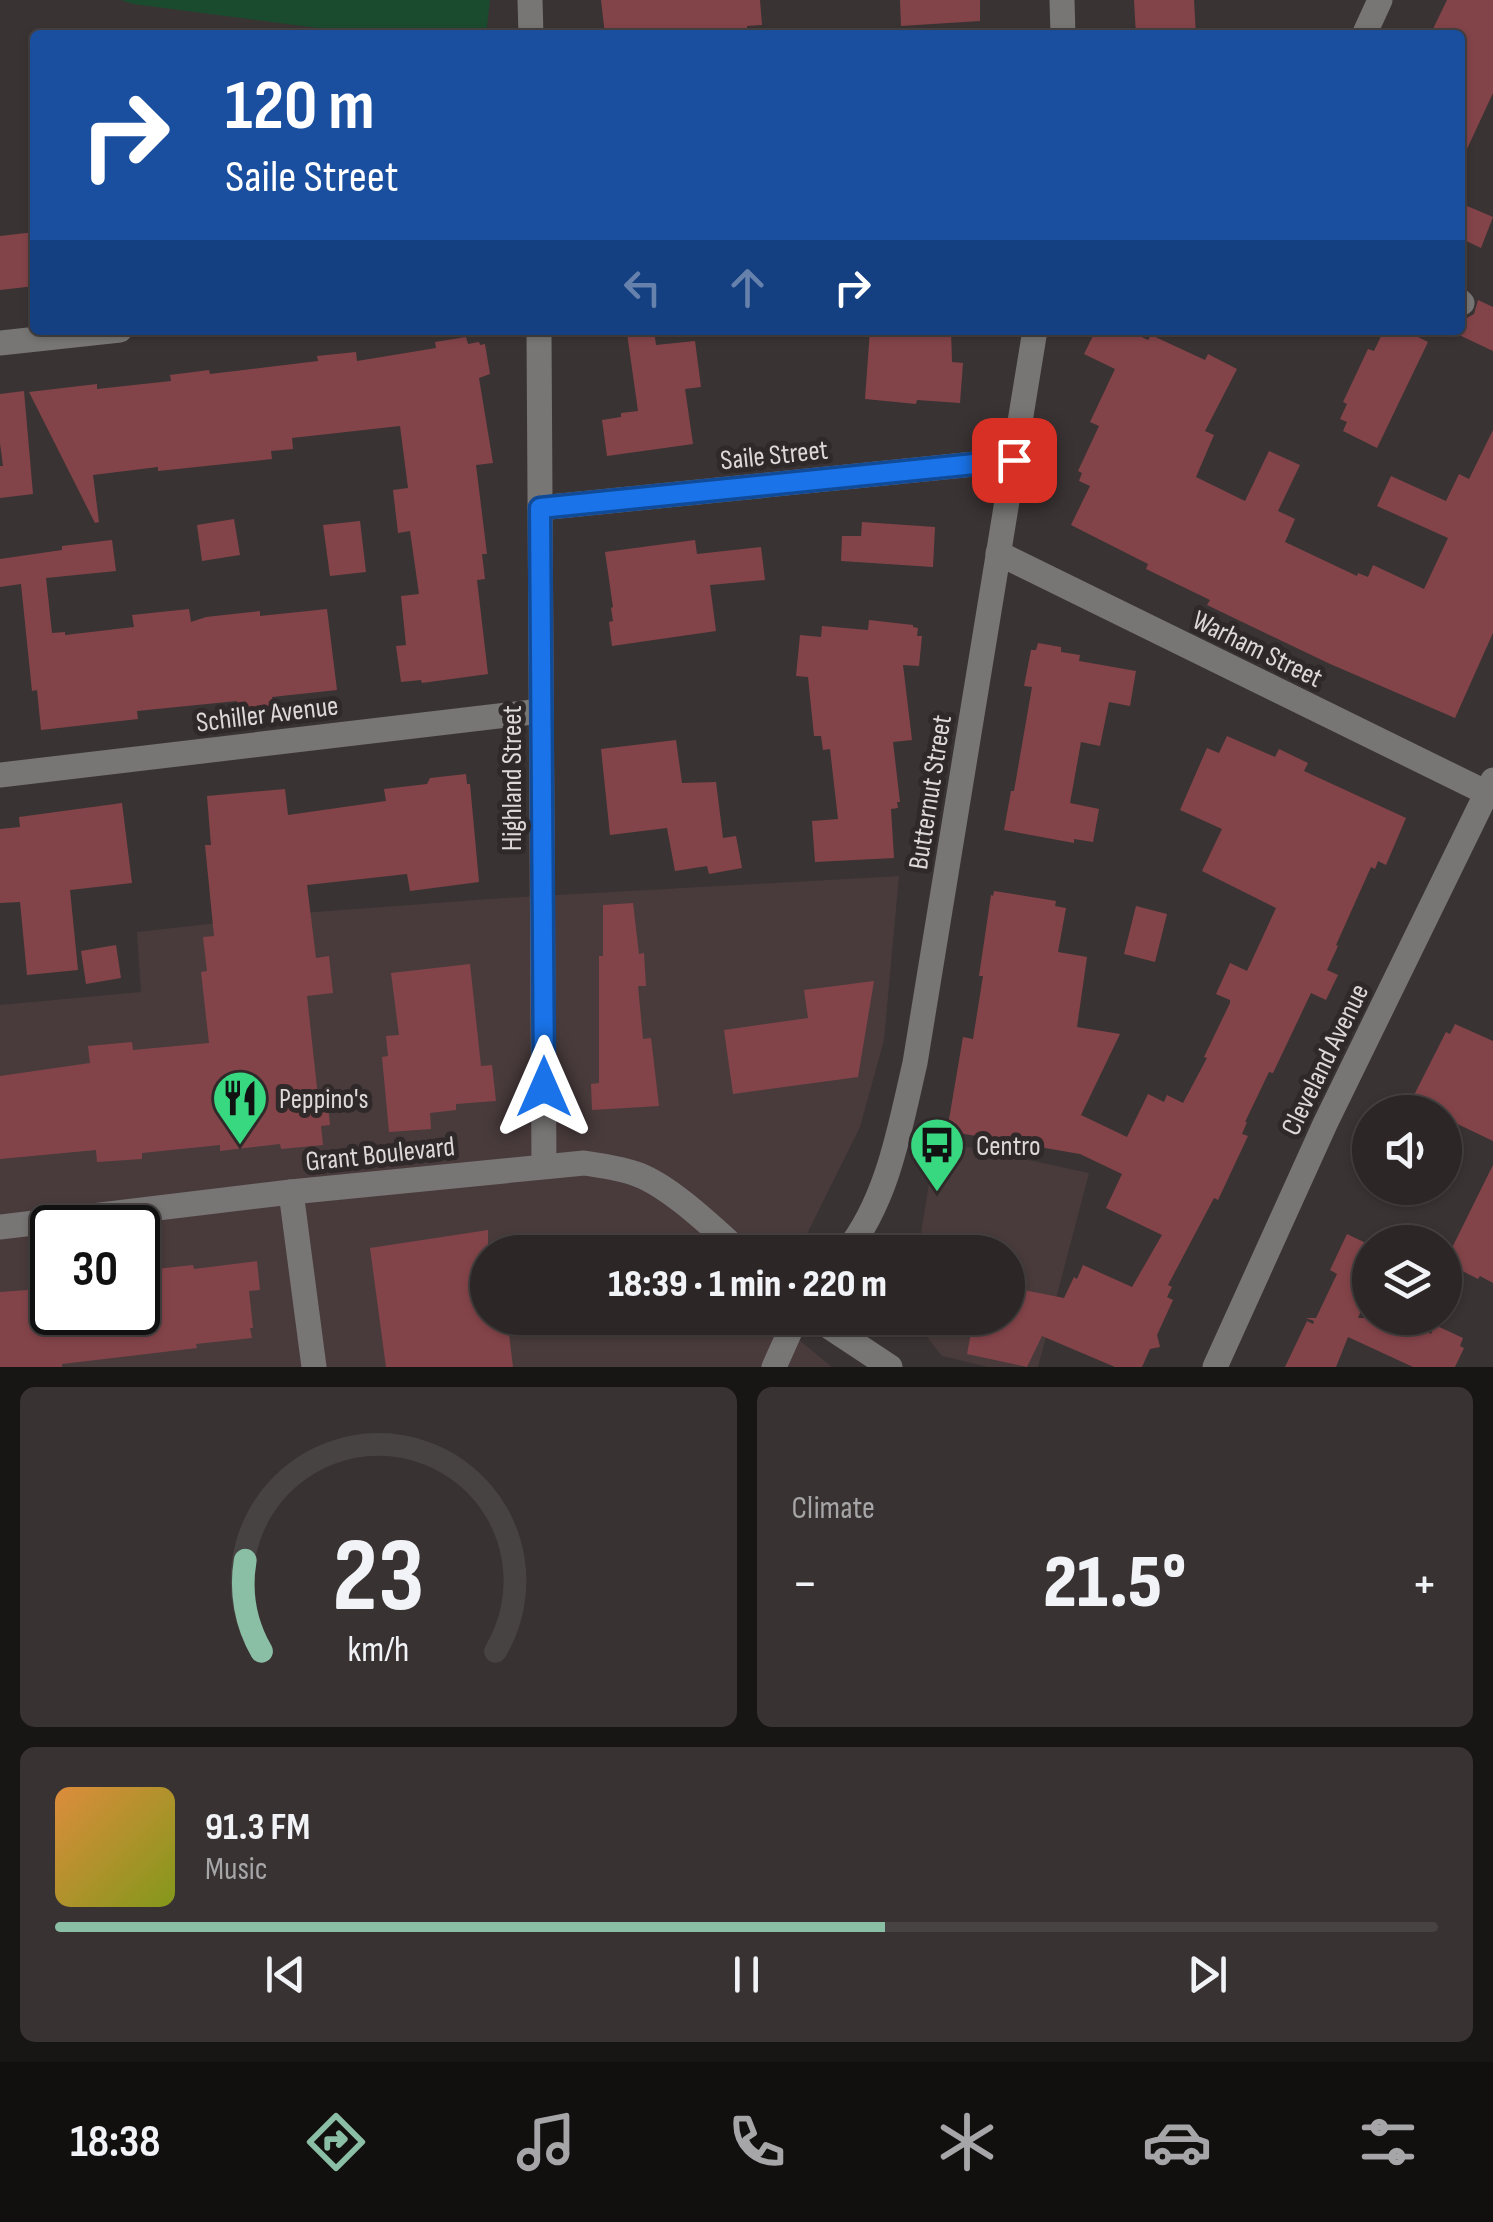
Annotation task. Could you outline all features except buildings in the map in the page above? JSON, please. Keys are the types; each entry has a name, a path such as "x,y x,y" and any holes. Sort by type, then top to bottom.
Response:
{"street":[{"path":"530,0 531,30"},
{"path":"1062,0 1063,30"},
{"path":"1366,30 1380,0"},
{"path":"0,343 74,335"},
{"name":"Highland Street","path":"539,335 544,1166"},
{"name":"Butternut Street","path":"859,1235 885,1180 915,1063 1035,335"},
{"name":"Saile Street","path":"540,508 1014,460"},
{"name":"Warham Street","path":"998,553 1491,790"},
{"name":"Schiller Avenue","path":"0,775 541,712"},
{"name":"Cleveland Avenue","path":"1214,1367 1325,1124 1491,790"},
{"name":"Grant Boulevard","path":"0,1228 292,1192 584,1163 644,1177 720,1235"},
{"path":"292,1192 314,1367"},
{"path":"774,1367 788,1335"},
{"path":"842,1335 890,1367"}],"shaded area":[{"path":"899,876 884,1040 860,1127 806,1235 470,1235 470,1335 793,1335 832,1367 0,1367 0,1005 141,992 137,932 315,912"},
{"path":"936,1140 1089,1173 1038,1367 988,1367 942,1356 925,1335 1025,1335 1025,1235 921,1235"}],"green space":[{"path":"121,0 490,0 487,30 333,30"}],"place":[{"name":"Peppino's","path":"240,1147"},
{"name":"Centro","path":"937,1194"}],"route":[{"path":"544,1087 540,508 1014,460"}]}
